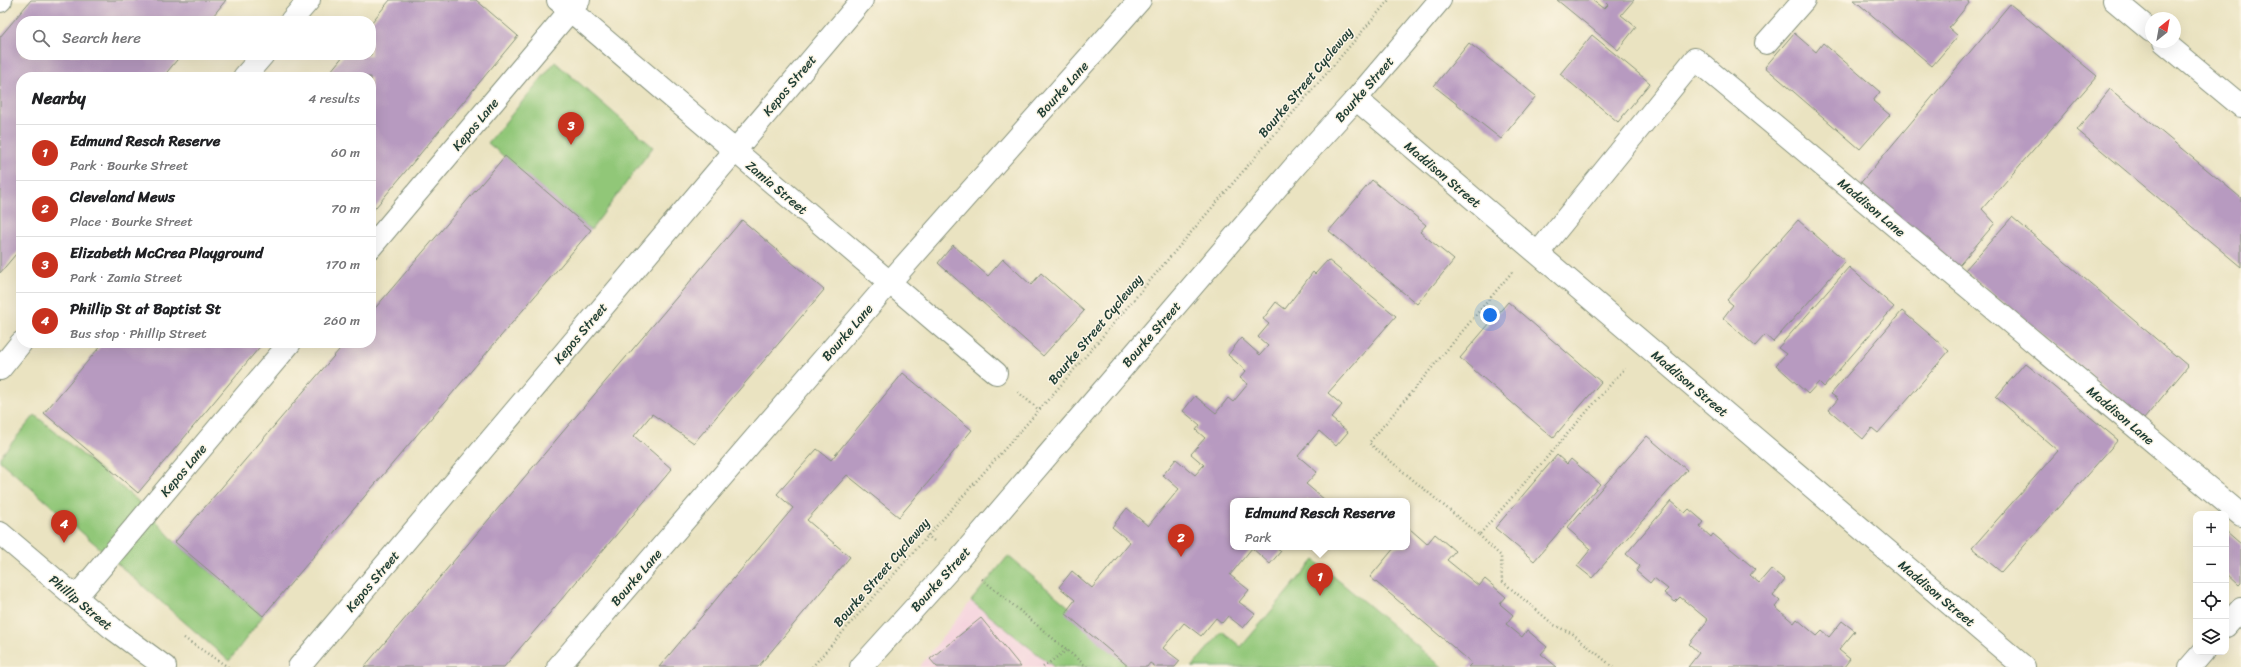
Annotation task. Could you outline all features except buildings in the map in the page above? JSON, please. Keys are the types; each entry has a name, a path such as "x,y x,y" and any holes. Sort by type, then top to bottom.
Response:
{"street":[{"path":"295,16 309,0"},
{"name":"Kepos Street","path":"300,667 734,150 862,0"},
{"name":"Bourke Lane","path":"558,667 889,283 1140,0"},
{"name":"Bourke Street","path":"861,667 958,560 1291,171 1356,99 1440,0"},
{"path":"1766,44 1804,0"},
{"path":"2114,0 2145,26"},
{"name":"Zamia Street","path":"569,4 734,150 996,373"},
{"name":"Kepos Lane","path":"376,241 569,4"},
{"path":"2171,48 2241,106"},
{"name":"Maddison Lane","path":"1535,251 1695,59 2241,515"},
{"path":"248,72 259,60"},
{"name":"Maddison Street","path":"1356,99 2024,667"},
{"path":"0,369 18,348"},
{"name":"Kepos Lane","path":"76,597 286,348"},
{"name":"Phillip Street","path":"0,534 112,628 165,667"},
{"path":"2229,623 2241,609"},
{"path":"2190,667 2200,655"}],"path":[{"name":"Bourke Street Cycleway","path":"812,667 1061,385 1389,0"},
{"path":"1535,251 1369,443 1479,535 1501,556 1502,581 1554,625 1573,634 1613,667"},
{"path":"1479,535 1645,345"},
{"path":"978,576 1087,667"},
{"path":"184,638 228,667"},
{"path":"1043,667 1068,650"}],"shaded area":[{"path":"971,601 1054,667 919,667"}],"green space":[{"path":"555,62 653,147 591,230 488,143"},
{"path":"35,415 138,501 175,542 263,616 229,661 0,461 0,457"},
{"path":"1008,556 1141,667 1054,667 971,601"},
{"path":"1314,560 1442,667 1192,667 1222,631 1241,647"}],"place":[{"name":"Elizabeth McCrea Playground","path":"571,145"},
{"name":"Phillip St at Baptist St","path":"64,543"},
{"name":"Cleveland Mews","path":"1181,557"},
{"name":"Edmund Resch Reserve","path":"1320,596"}]}
